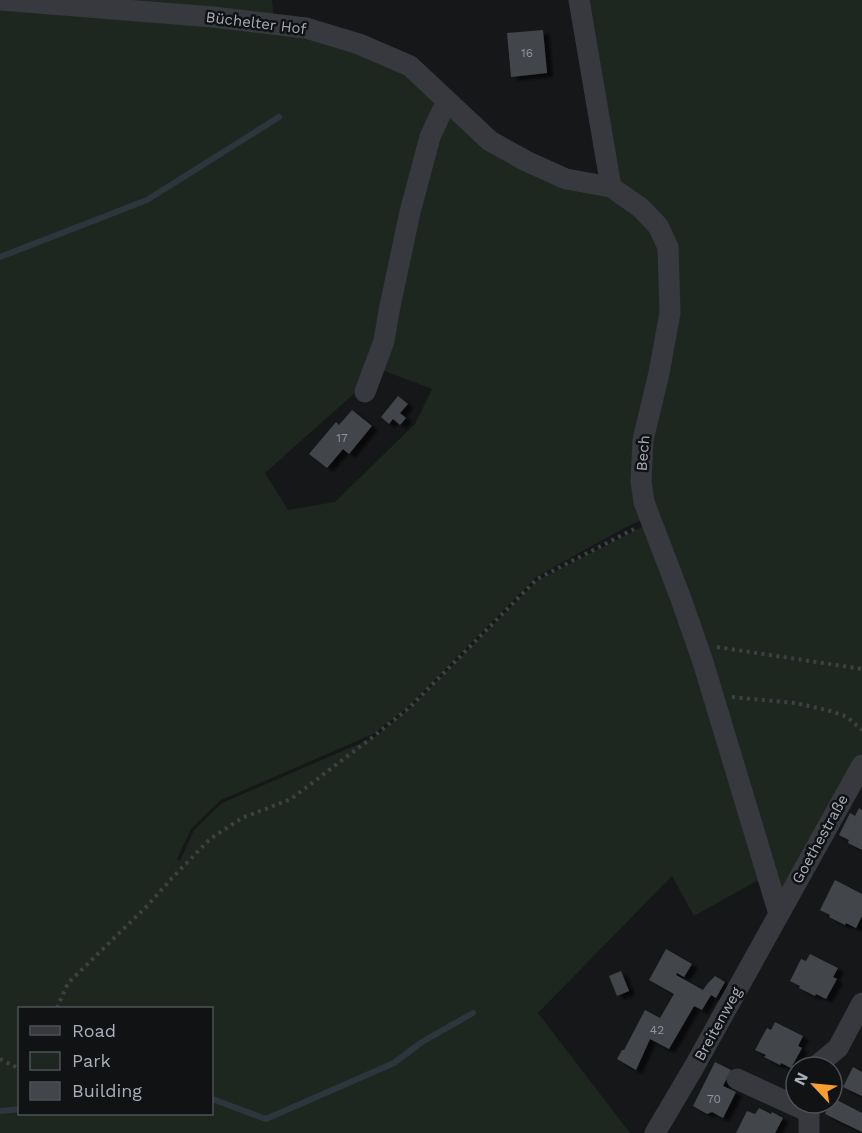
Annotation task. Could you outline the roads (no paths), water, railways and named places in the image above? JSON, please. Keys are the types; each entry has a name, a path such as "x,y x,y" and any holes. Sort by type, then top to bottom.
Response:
{"street":[{"name":"Büchelter Hof","path":"0,0 213,16 306,28 358,44 410,66 490,141 526,161 566,179 611,187"},
{"path":"579,0 611,187"},
{"path":"366,392 384,341 411,212 430,137 441,112 448,103"},
{"name":"Bech","path":"611,187 641,208 658,226 668,247 670,313 643,440 641,481 644,502 681,599 710,686 779,914"},
{"name":"Goethestraße","path":"779,914 862,765"},
{"name":"Breitenweg","path":"656,1133 779,914"},
{"path":"830,1055 838,1048 862,1004"},
{"path":"737,1079 808,1116"}],"waterway":[{"path":"0,257 147,200 279,117"},
{"path":"213,1099 266,1119 394,1063 422,1042 473,1013"},
{"path":"0,1111 18,1109"}]}
